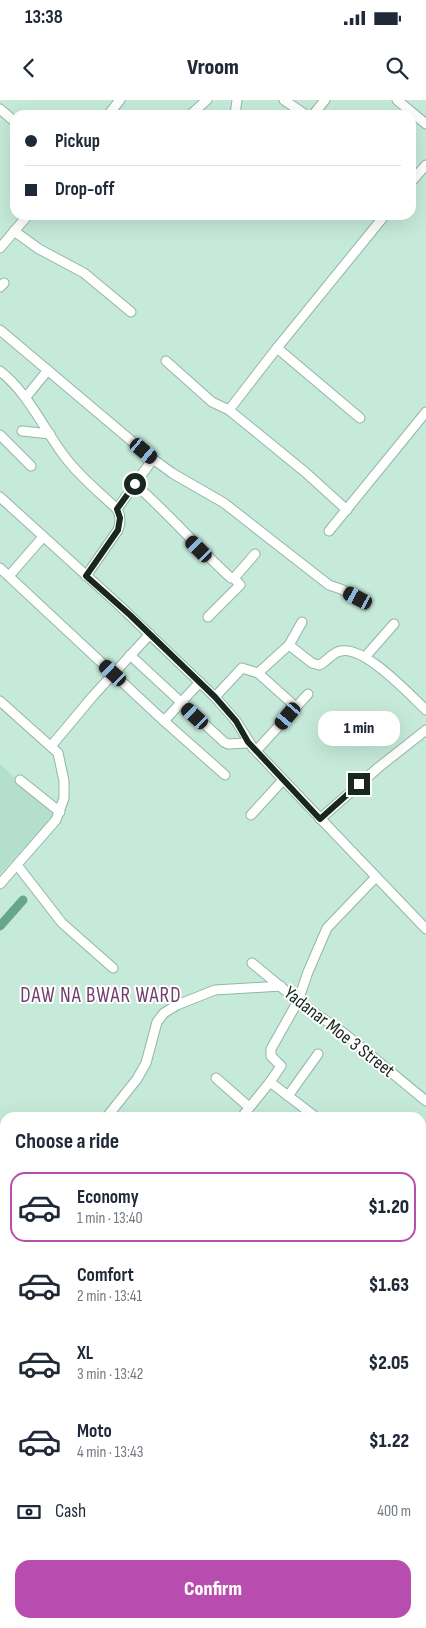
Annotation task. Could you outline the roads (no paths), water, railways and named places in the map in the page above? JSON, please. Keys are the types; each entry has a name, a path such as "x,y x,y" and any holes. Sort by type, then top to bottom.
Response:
{"street":[{"path":"112,110 120,100"},
{"path":"196,110 207,100"},
{"path":"284,100 299,110"},
{"path":"317,110 325,100"},
{"path":"397,100 409,110"},
{"path":"0,109 10,118"},
{"path":"416,116 426,124"},
{"path":"416,176 426,165"},
{"path":"0,248 24,220"},
{"path":"229,410 381,220"},
{"path":"14,231 38,249 84,274 131,312"},
{"path":"0,330 153,459 172,473 224,503 329,586 343,590 366,605"},
{"path":"277,348 360,418"},
{"path":"166,361 212,402 229,410 305,472 347,510"},
{"path":"26,397 48,370"},
{"path":"0,371 26,397 71,465 117,509 120,518 118,530 86,576"},
{"path":"329,531 426,412"},
{"path":"22,431 50,434"},
{"path":"0,435 31,466"},
{"path":"117,509 153,459"},
{"path":"135,484 167,513 204,554 240,585 208,617"},
{"path":"0,497 150,634 215,697 236,721 248,742 256,751 426,929"},
{"path":"9,576 43,537"},
{"path":"234,578 255,554"},
{"path":"0,568 164,722 225,775"},
{"path":"258,673 290,645 302,622"},
{"path":"365,657 394,624"},
{"path":"52,745 92,696 150,634"},
{"path":"290,645 318,666 339,651 347,650 365,657 426,710"},
{"path":"130,655 224,742 228,744 248,742"},
{"path":"215,697 242,668 258,673 296,707"},
{"path":"164,722 200,682"},
{"path":"256,751 308,694"},
{"path":"0,702 52,745 58,753 62,766 64,798 56,820 0,884"},
{"path":"320,819 379,767 426,730"},
{"path":"20,780 60,812"},
{"path":"250,815 283,780"},
{"path":"17,865 62,923 113,968"},
{"path":"246,1112 281,1066 271,1056 271,1049 298,1001 327,928 376,877"},
{"name":"Yadanar Moe 3 Street","path":"252,963 298,1001 345,1034 426,1101"},
{"path":"111,1112 141,1071 150,1048 154,1029 164,1013 177,1005 215,990 281,986"},
{"path":"288,1096 318,1054"},
{"path":"216,1078 249,1108"},
{"path":"270,1082 309,1112"}],"waterway":[{"path":"0,926 23,900"}],"district":[{"name":"DAW NA BWAR WARD","path":"101,995"}]}
